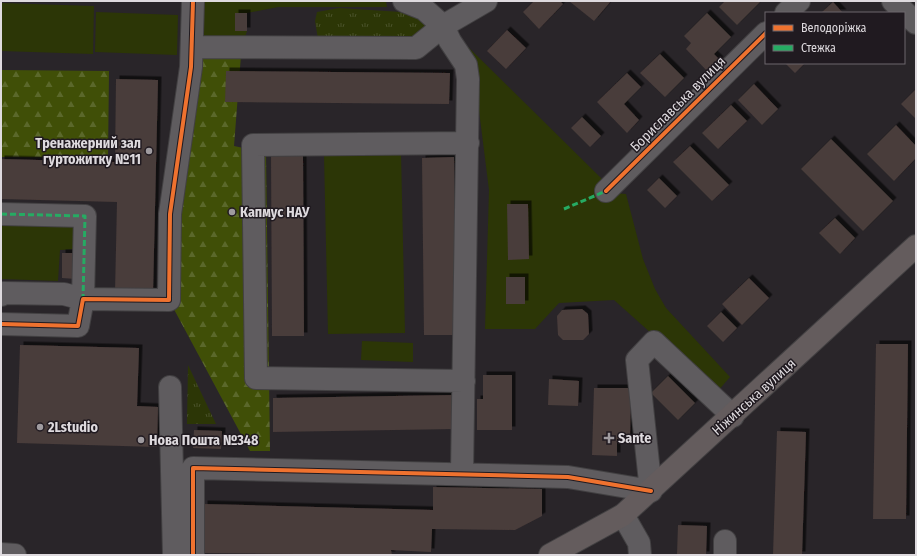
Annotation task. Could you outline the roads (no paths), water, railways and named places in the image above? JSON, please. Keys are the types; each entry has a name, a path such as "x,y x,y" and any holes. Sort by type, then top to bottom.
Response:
{"main road":[{"name":"Ніжинська вулиця","path":"550,555 623,515 733,416 916,246"}],"street":[{"path":"1,295 3,293 64,294 83,299 169,300 170,214 191,67 193,1"},
{"path":"404,1 424,9 443,26 450,41 466,65 468,79 462,473"},
{"path":"192,47 416,48 443,26 486,1"},
{"path":"787,12 799,1"},
{"path":"893,1 904,12"},
{"path":"905,13 916,24"},
{"name":"Бориславська вулиця","path":"606,191 765,34"},
{"path":"464,381 256,378 253,145 468,143"},
{"path":"1,214 85,216 83,299 78,326 1,324"},
{"path":"193,555 193,468 462,473 568,477 651,491 637,360 654,342 733,416"},
{"path":"170,387 174,555"},
{"path":"623,515 639,543 640,555"},
{"path":"1,554 15,555"}],"place":[{"name":"Тренажерний зал гуртожитку №11","path":"149,151"},
{"name":"Капмус НАУ","path":"232,212"},
{"name":"2Lstudio","path":"40,427"},
{"name":"Sante","path":"609,438"},
{"name":"Нова Пошта №348","path":"141,440"}]}
